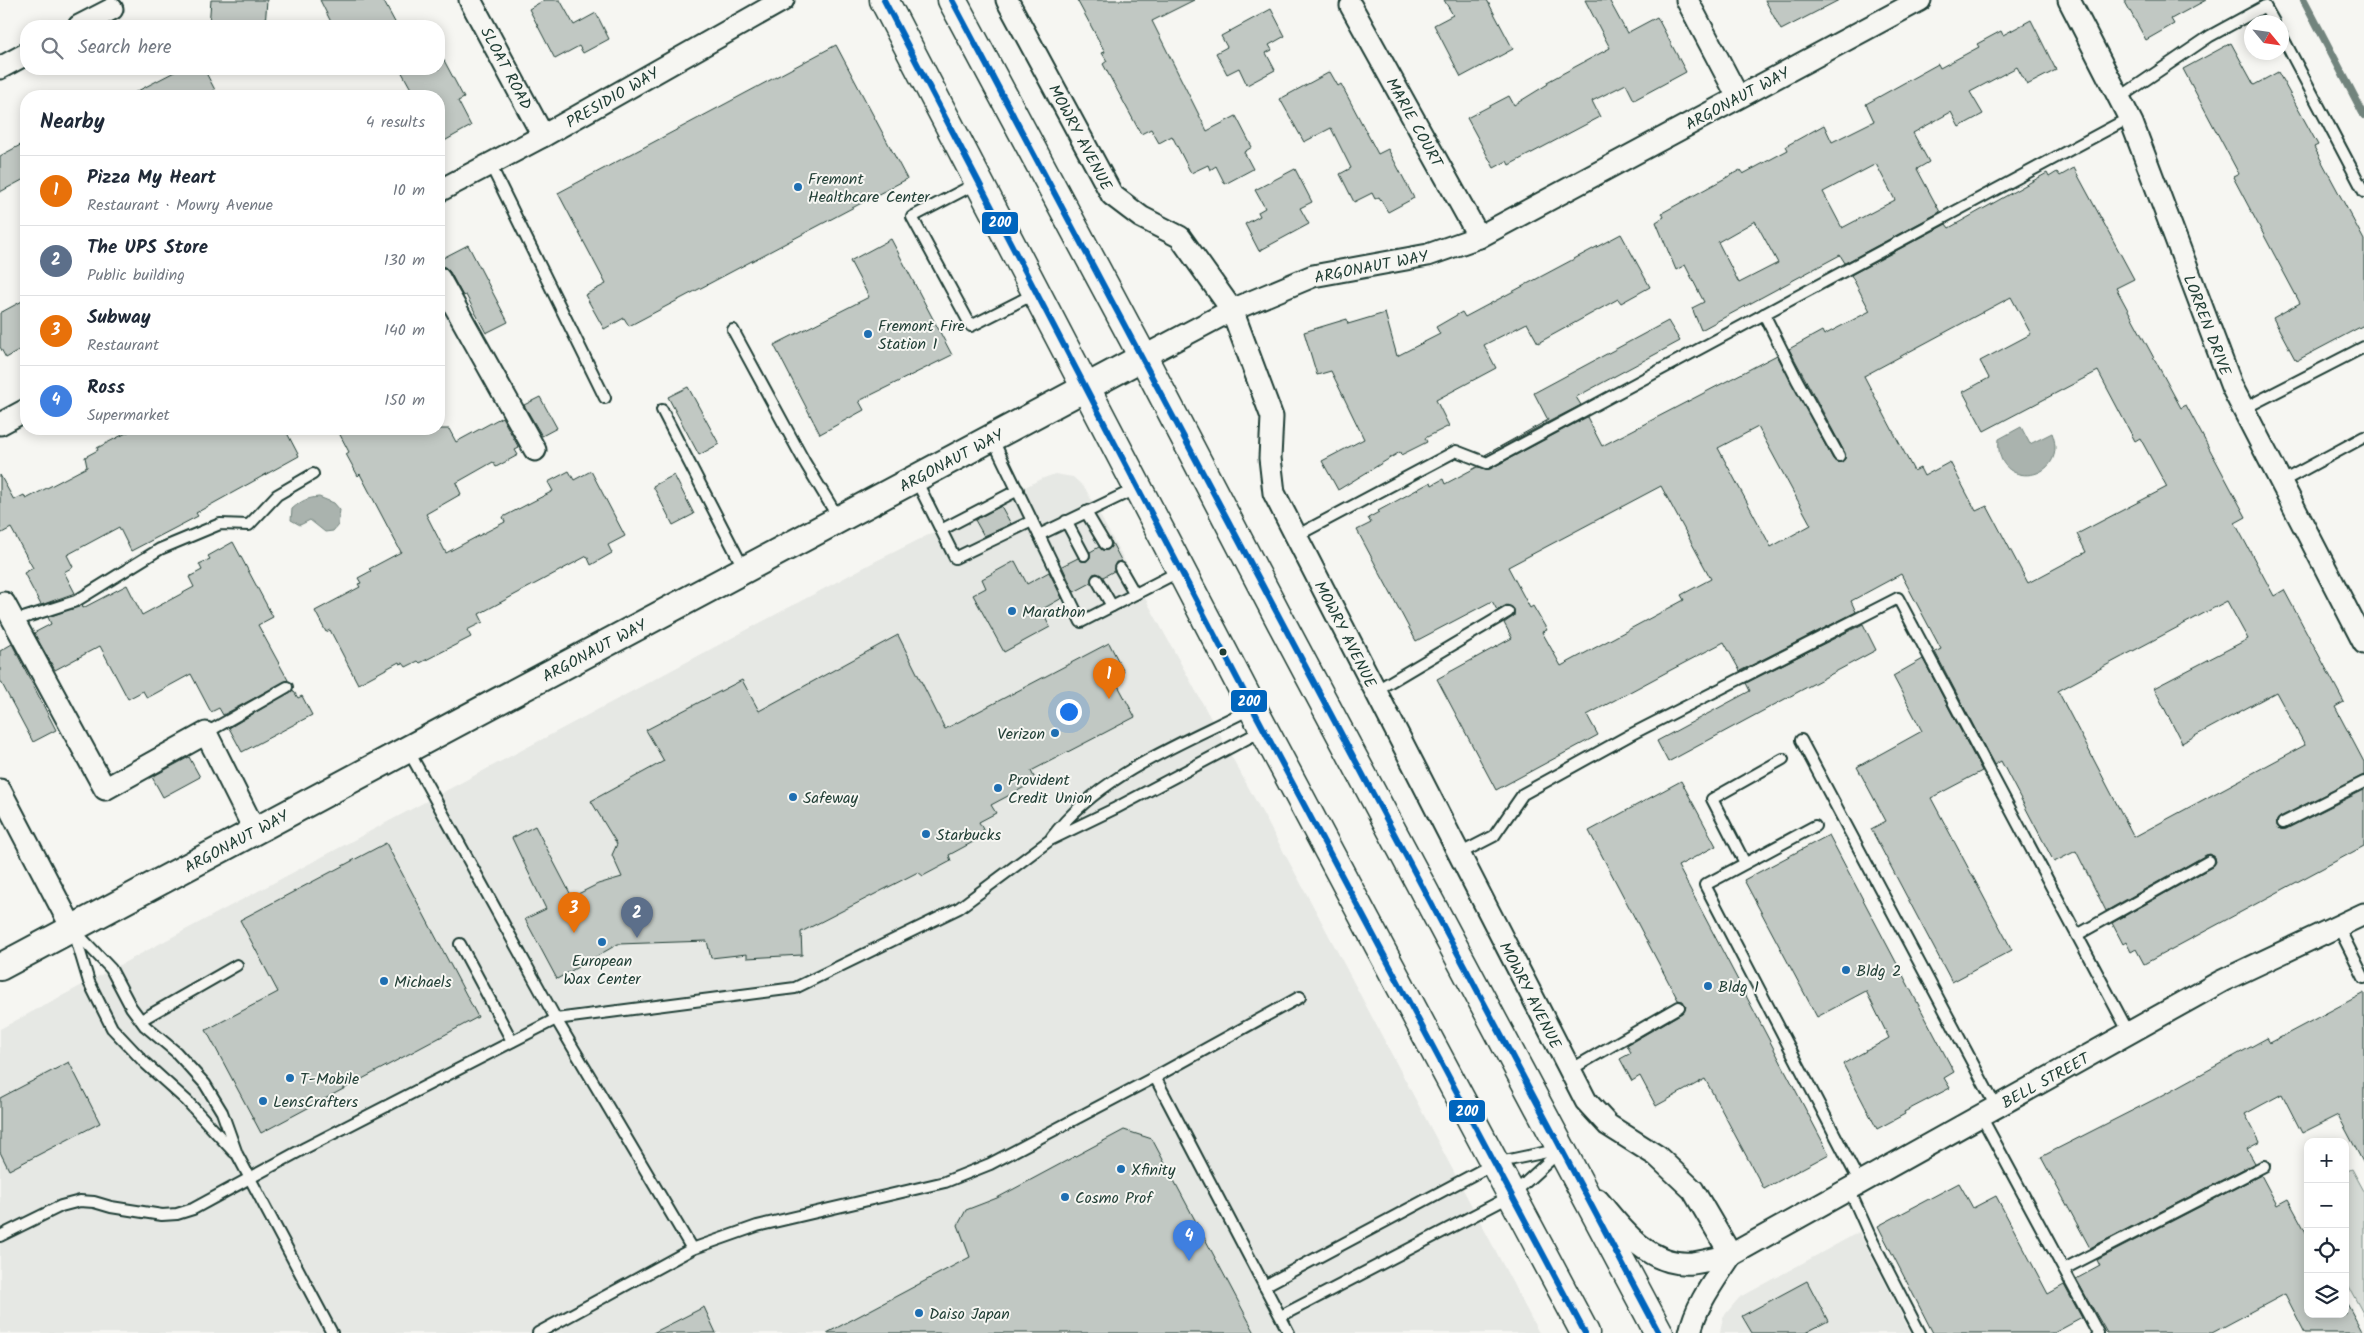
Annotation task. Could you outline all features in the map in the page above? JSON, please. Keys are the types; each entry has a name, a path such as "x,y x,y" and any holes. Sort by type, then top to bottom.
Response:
{"main road":[{"path":"884,0 1258,718 1585,1333"},
{"path":"952,0 1143,357 1281,622 1658,1333"}],"street":[{"name":"SLOAT ROAD","path":"470,0 543,136"},
{"name":"PRESIDIO WAY","path":"445,188 543,136 783,0"},
{"name":"MOWRY AVENUE","path":"1007,0 1112,195 1141,217 1180,237 1232,310 1272,418 1270,458 1274,493 1586,1101 1608,1125 1657,1156 1694,1190 1731,1255"},
{"path":"1687,0 1738,97"},
{"name":"ARGONAUT WAY","path":"0,967 1232,310 1313,276 1428,255 1480,238 1920,0"},
{"name":"LORREN DRIVE","path":"2069,0 2130,118 2232,387 2364,643"},
{"name":"MARIE COURT","path":"1351,6 1480,238"},
{"path":"90,20 112,8"},
{"path":"0,68 20,57"},
{"path":"445,289 535,450"},
{"path":"0,424 20,413"},
{"path":"0,605 4,603 105,789 206,733 255,830"},
{"path":"0,790 72,928"},
{"name":"BELL STREET","path":"1562,1149 1588,1189 1618,1226 1642,1248 1663,1260 1692,1263 1731,1255 2222,981 2364,914"},
{"name":"BELL STREET","path":"1690,1333 1693,1317 1731,1255"}],"lane":[{"path":"2249,15 2266,6 2270,15"},
{"path":"2119,98 2210,36 2244,18"},
{"path":"2289,49 2364,192"},
{"path":"1296,536 1456,451 1487,464 2130,118"},
{"path":"490,164 605,398"},
{"path":"978,182 912,217 971,326 1036,293"},
{"path":"1764,314 1797,380 1839,456"},
{"path":"733,330 804,461 839,519"},
{"path":"2243,409 2364,347"},
{"path":"662,410 745,570"},
{"path":"2281,482 2364,437"},
{"path":"992,438 1081,622 1181,570"},
{"path":"14,621 76,601 160,549 220,524 248,525 277,495 313,474"},
{"path":"915,479 955,558 1032,521"},
{"path":"1039,535 1138,488"},
{"path":"942,530 1018,490"},
{"path":"1086,512 1105,544"},
{"path":"1066,521 1084,555"},
{"path":"1120,568 1134,594"},
{"path":"1097,580 1112,606"},
{"path":"1459,854 1494,836 1523,794 1630,735 1898,598 2129,1032"},
{"path":"1375,691 1508,612"},
{"path":"206,733 287,687"},
{"path":"1050,840 1069,815 1096,792 1139,765 1258,718"},
{"path":"0,1236 61,1206 80,1201 162,1215 177,1214 193,1209 556,1019 795,988 959,908 1050,840 1116,808 1258,718"},
{"path":"1801,740 1989,1111 2064,1269 2098,1333"},
{"path":"407,749 556,1019 692,1249"},
{"path":"1745,863 1712,799 1783,759"},
{"path":"2283,823 2364,782"},
{"path":"1815,826 1705,885 1855,1186 1870,1236 1920,1333"},
{"path":"2077,935 2209,861"},
{"path":"2338,926 2364,978"},
{"path":"72,928 111,969 131,1007 141,1020 192,1068 205,1084 222,1112 236,1154 332,1333"},
{"path":"72,928 88,982 112,1028 145,1063 187,1101 236,1154"},
{"path":"460,944 512,1041"},
{"path":"141,1020 238,964"},
{"path":"538,1333 692,1249 757,1226 945,1182 990,1164 1300,998"},
{"path":"1570,1070 1679,1007"},
{"path":"1155,1077 1289,1333"},
{"path":"1264,1286 1495,1163 1562,1149"},
{"path":"1281,1316 1512,1196 1562,1149"},
{"path":"2064,1269 2264,1166"}],"shaded area":[{"path":"2021,427 2030,444 2052,433 2055,450 2051,462 2042,471 2030,475 2018,474 2007,468 2000,456 1999,439"},
{"path":"1055,474 1073,477 1085,488 1317,913 1539,1333 0,1333 0,1029 874,562 1041,479"},
{"path":"319,497 334,503 340,510 338,525 333,531 325,532 310,520 300,525 291,520 292,509 295,506 308,499"},
{"path":"2352,1169 2364,1191 2364,1315 2349,1287 2349,1170"},
{"path":"1859,1232 1911,1333 1720,1333 1723,1317 1739,1298"}],"building":[{"path":"211,0 267,0 265,20 209,20"},
{"path":"320,0 383,0 394,20 330,20"},
{"path":"544,0 560,0 574,25 596,13 609,39 583,53 579,46 555,59 529,9"},
{"path":"1077,0 1194,0 1152,21 1207,131 1236,116 1252,147 1244,152 1253,169 1225,184 1216,166 1210,170 1208,165 1191,173 1172,136 1159,143 1151,129 1141,134 1103,64 1107,61 1102,53 1105,52"},
{"path":"1444,0 1487,0 1513,49 1461,77 1434,25 1453,15"},
{"path":"1585,0 1609,0 1627,33 1657,17 1686,72 1634,100 1626,84 1592,101 1600,117 1509,165 1507,161 1494,168 1467,118 1509,96 1514,105 1548,84 1547,82 1610,48"},
{"path":"1765,0 1839,0 1781,30"},
{"path":"2124,0 2206,0 2171,19 2174,24 2146,40"},
{"path":"1271,9 1285,36 1269,45 1272,50 1266,53 1275,70 1247,85 1239,68 1227,74 1216,53 1227,47 1221,36"},
{"path":"2031,20 2056,70 2027,85 2017,67 1970,92 1983,114 1959,127 1951,112 1913,133 1929,162 1917,169 1940,212 1845,263 1840,255 1701,330 1692,308 1704,302 1685,265 1676,270 1656,222 1664,217 1662,213 1740,170 1743,174 1788,150 1786,146 1824,125 1832,142 1874,121 1866,104 1938,64 1940,68 1979,47 1977,44 2001,31 2003,35","holes":["1876,164 1895,200 1842,228 1823,192","1755,221 1778,263 1739,283 1718,242"]},
{"path":"2231,43 2254,85 2278,72 2318,145 2314,147 2364,240 2364,325 2296,361 2273,318 2300,303 2233,177 2239,174 2183,69"},
{"name":"Fremont Healthcare Center","path":"836,45 907,179 629,326 624,318 604,329 585,295 606,284 558,193"},
{"path":"445,62 464,98 458,101 471,126 445,141 445,90 412,90 403,75 445,75"},
{"path":"1330,72 1338,86 1341,84 1378,154 1388,149 1414,198 1388,212 1379,197 1375,199 1372,193 1354,202 1340,174 1351,168 1331,128 1304,142 1280,99"},
{"path":"168,75 207,75 215,90 140,90"},
{"path":"20,145 20,181 0,192 0,156"},
{"path":"2074,168 2134,279 2116,288 2181,408 2186,405 2246,517 2235,523 2274,596 2284,590 2344,702 2335,707 2364,762 2364,775 2280,817 2277,820 2277,826 2280,829 2286,829 2364,790 2364,846 2144,964 2136,949 2131,952 2126,942 2123,944 2112,923 2212,867 2216,862 2215,857 2210,854 2206,855 2106,911 2076,851 2054,862 2001,761 1994,765 1935,652 1941,649 1901,574 1851,601 1856,612 1740,671 1724,642 1667,672 1587,715 1598,735 1496,790 1437,679 1512,638 1504,623 1514,616 1514,609 1507,605 1497,610 1492,601 1416,641 1357,530 1371,523 1368,518 1431,482 1432,485 1443,479 1445,484 1477,467 1490,469 1587,417 1602,446 1777,355 1833,459 1836,462 1842,462 1845,459 1845,453 1789,349 1822,331 1824,335 1870,311 1851,275 1946,224 1949,228 2047,173 2049,177 2057,172 2060,176","holes":["2011,297 2031,334 1980,361 1989,378 1963,392 1984,431 2098,371 2135,441 2140,438 2167,487 2077,534 2086,552 2028,583 1987,506 1976,511 1950,462 1924,476 1920,468 1914,471 1864,376","1758,427 1811,525 1771,547 1718,448","1661,486 1711,579 1681,595 1684,600 1561,666 1542,632 1547,630 1533,606 1530,608 1508,567","2227,601 2248,639 2154,688 2182,743 2276,692 2305,745 2134,837 2058,691"]},
{"path":"1295,169 1312,202 1300,208 1309,224 1259,251 1245,224 1260,216 1258,212 1265,208 1255,190"},
{"path":"1621,234 1650,287 1621,303 1618,299 1538,343 1527,323 1484,345 1496,368 1436,400 1449,426 1425,438 1427,442 1401,455 1400,452 1338,490 1322,461 1364,439 1331,371 1317,375 1304,332 1347,319 1348,324 1385,313 1397,356 1440,334 1436,327 1462,312 1465,317"},
{"name":"Fremont Fire Station 1","path":"891,239 952,355 859,401 864,410 820,434 774,345 869,297 850,261"},
{"path":"468,245 508,322 486,333 466,295 463,296 450,272 445,267 445,257"},
{"path":"20,302 20,350 6,358 0,347 0,313"},
{"path":"1668,321 1680,341 1576,397 1581,405 1485,455 1548,420 1534,393"},
{"path":"688,387 719,444 699,455 668,397"},
{"path":"540,397 557,428 542,436 524,405"},
{"path":"502,417 519,448 515,450 518,455 496,467 493,462 456,483 461,494 426,514 446,553 505,522 503,517 553,491 548,482 569,471 574,480 591,471 625,536 608,545 612,553 591,565 587,556 479,614 483,622 467,630 471,637 420,663 418,661 406,667 403,663 400,664 399,662 358,684 330,630 326,632 315,611 360,587 358,584 361,583 358,578 371,571 369,569 401,552 360,474 358,476 346,454 349,452 340,435 445,435 445,429 449,429 456,442"},
{"path":"122,435 288,435 299,456 196,513 198,516 131,551 119,527 67,555 73,567 64,572 75,593 41,605 24,573 33,568 11,528 0,534 0,475 14,500 24,495 26,499 87,467 85,457 98,450 97,448"},
{"path":"674,475 694,514 673,525 653,486"},
{"path":"1001,506 1011,524 984,536 975,520"},
{"path":"1111,541 1122,562 1116,562 1114,571 1103,577 1097,573 1093,574 1091,583 1074,592 1062,566 1078,558 1081,561 1087,561 1090,558 1090,552 1099,547 1102,550 1108,550 1111,547"},
{"path":"233,542 273,617 258,625 288,680 223,715 219,708 211,712 191,674 147,698 143,691 128,699 100,646 55,670 34,633 51,624 48,617 82,605 83,608 127,585 142,615 194,587 189,577 202,570 199,564 210,559 208,556"},
{"name":"Marathon","path":"1015,561 1027,584 1049,572 1062,598 1041,610 1050,627 1004,652 973,595 986,588 982,579"},
{"path":"1863,624 1876,650 1668,762 1657,741 1750,691 1746,683"},
{"name":"Safeway","path":"898,635 945,729 1109,643 1124,672 1114,678 1135,717 1031,771 1036,781 991,805 996,813 979,822 986,835 949,855 951,861 923,876 918,872 801,932 802,955 747,958 747,954 711,958 707,941 618,944 557,979 525,919 546,909 512,838 535,826 572,897 598,884 622,877 612,855 617,844 591,801 664,761 646,730 742,680 759,711"},
{"path":"12,644 56,730 33,742 0,680 0,651"},
{"path":"1923,659 1982,771 1931,798 2012,950 1952,982 1871,829 1886,821 1857,767 1922,731 1893,676"},
{"path":"293,690 298,698 302,696 312,715 242,752 229,728"},
{"path":"189,757 200,777 163,797 152,777"},
{"name":"Bldg 1","path":"1681,781 1716,846 1678,866 1829,1154 1764,1189 1705,1079 1656,1106 1640,1076 1632,1081 1620,1059 1631,1053 1627,1045 1682,1013 1686,1007 1683,1001 1678,1000 1589,831"},
{"name":"Bldg 2","path":"1829,835 1954,1072 1944,1078 1950,1088 1904,1112 1905,1114 1877,1129 1843,1064 1889,1038 1866,991 1817,1017 1744,880"},
{"path":"386,843 478,1017 261,1133 206,1030 278,992 240,920"},
{"path":"2364,993 2364,1164 2338,1115 2302,1133 2282,1094 2245,1114 2260,1142 2247,1149 2255,1163 2090,1248 2041,1157 2163,1095 2267,1038 2270,1043"},
{"path":"69,1062 100,1123 9,1170 0,1152 0,1098"},
{"path":"1124,1130 1152,1139 1255,1333 827,1333 970,1257 958,1225 966,1210 997,1198"},
{"path":"2261,1175 2277,1205 2288,1199 2304,1229 2304,1318 2349,1318 2349,1307 2363,1333 2305,1333 2285,1294 2212,1333 2107,1333 2076,1279 2100,1266 2097,1260"},
{"path":"1959,1183 1973,1208 1996,1196 2048,1294 2064,1285 2082,1318 2054,1333 1933,1333 1878,1226"},
{"path":"1807,1281 1828,1321 1805,1333 1752,1333 1742,1316"},
{"path":"704,1307 716,1333 653,1333"}],"waterway":[{"path":"2304,0 2364,115"}],"transit line":[{"name":"200","path":"884,0 1252,707 1585,1333"},
{"name":"200","path":"952,0 1659,1333"}],"place":[{"name":"Fremont Healthcare Center","path":"798,187"},
{"name":"Fremont Fire Station 1","path":"868,334"},
{"name":"Marathon","path":"1012,611"},
{"name":"Pizza My Heart","path":"1109,699"},
{"name":"Verizon","path":"1055,733"},
{"name":"Provident Credit Union","path":"998,788"},
{"name":"Safeway","path":"793,797"},
{"name":"Starbucks","path":"926,834"},
{"name":"Subway","path":"574,933"},
{"name":"The UPS Store","path":"637,938"},
{"name":"European Wax Center","path":"602,942"},
{"name":"Bldg 2","path":"1846,970"},
{"name":"Michaels","path":"384,981"},
{"name":"Bldg 1","path":"1708,986"},
{"name":"T-Mobile","path":"290,1078"},
{"name":"LensCrafters","path":"263,1101"},
{"name":"Xfinity","path":"1121,1169"},
{"name":"Cosmo Prof","path":"1065,1197"},
{"name":"Ross","path":"1189,1261"},
{"name":"Daiso Japan","path":"919,1313"}]}
